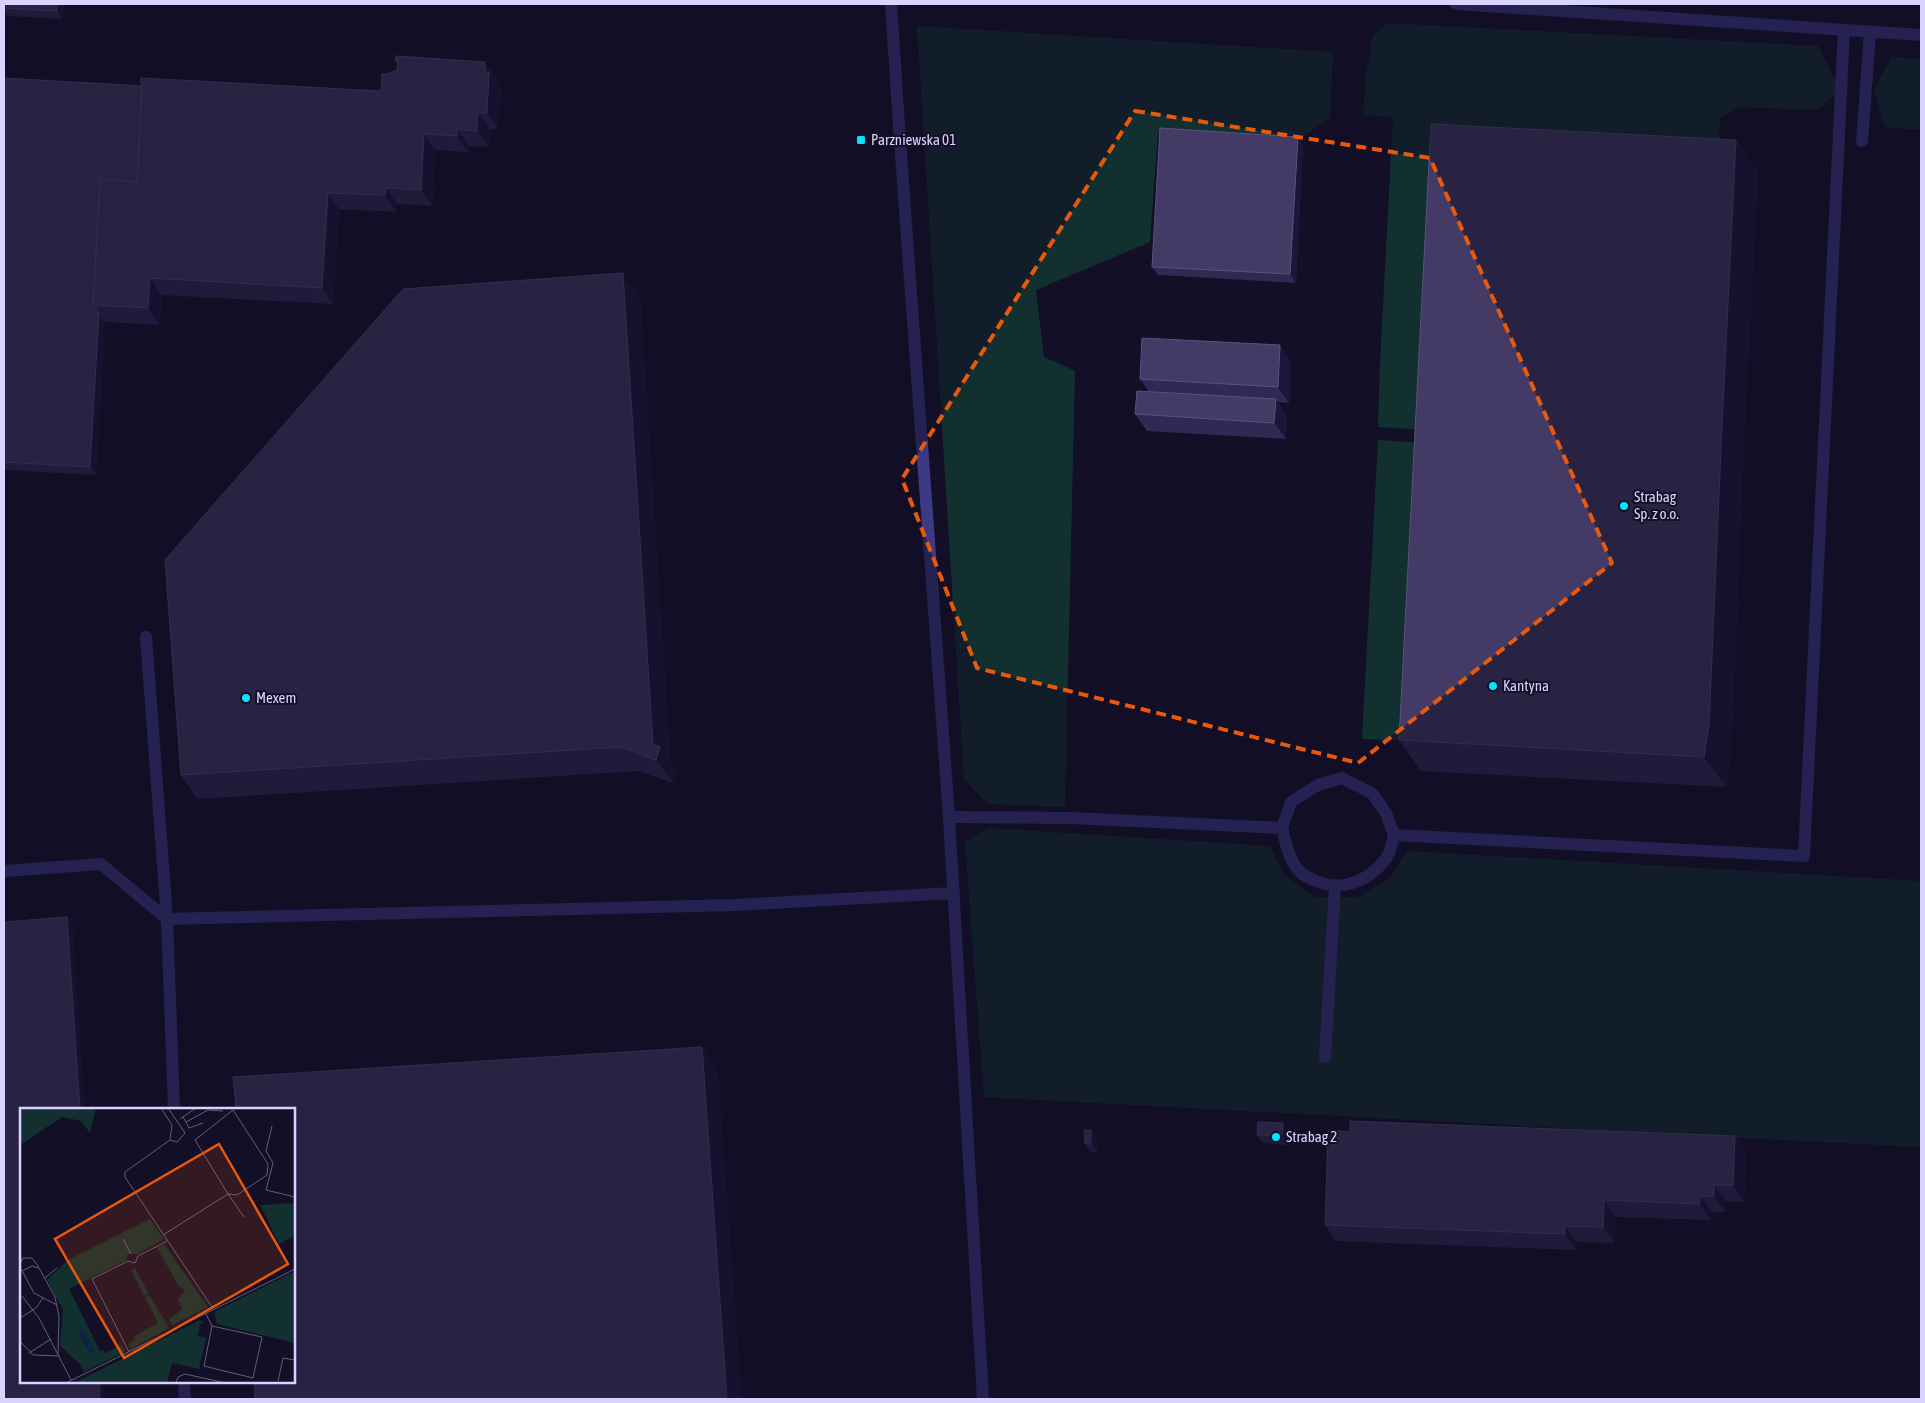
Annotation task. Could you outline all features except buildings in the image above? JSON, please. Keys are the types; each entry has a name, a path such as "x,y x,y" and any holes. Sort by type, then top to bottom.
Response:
{"street":[{"path":"891,4 949,817 983,1399"},
{"path":"1456,4 1921,35"},
{"path":"1394,835 1804,856 1844,30"},
{"path":"1862,141 1870,32"},
{"path":"146,637 167,919 174,1108"},
{"path":"1342,778 1372,792 1386,813 1394,835 1388,855 1375,872 1353,884 1335,886 1320,883 1302,874 1288,853 1282,828 1291,802 1318,785 1342,778"},
{"path":"949,817 1070,818 1282,828"},
{"path":"4,871 101,864 167,919 736,906 954,893"},
{"path":"1325,1057 1335,886"},
{"path":"184,1383 185,1399"}],"highlighted area":[{"path":"1135,111 1430,158 1612,563 1358,763 977,668 902,479"}],"green space":[{"path":"1388,23 1818,46 1840,90 1818,110 1740,107 1720,118 1719,143 1427,430 1378,427 1393,117 1363,115 1366,74 1373,35"},
{"path":"917,26 1333,52 1330,118 1301,138 1163,130 1158,133 1150,242 1036,290 1044,357 1075,371 1065,807 988,804 964,779"},
{"path":"1891,57 1921,59 1921,130 1885,127 1874,91"},
{"path":"1378,440 1427,443 1411,741 1362,739"},
{"path":"989,828 1270,846 1284,875 1315,897 1357,898 1390,878 1407,851 1921,881 1921,1146 984,1097 965,842"}],"place":[{"name":"Parzniewska 01","path":"861,140"},
{"name":"Strabag Sp. z o.o.","path":"1624,506"},
{"name":"Kantyna","path":"1493,686"},
{"name":"Mexem","path":"246,698"},
{"name":"Strabag 2","path":"1276,1137"}]}
